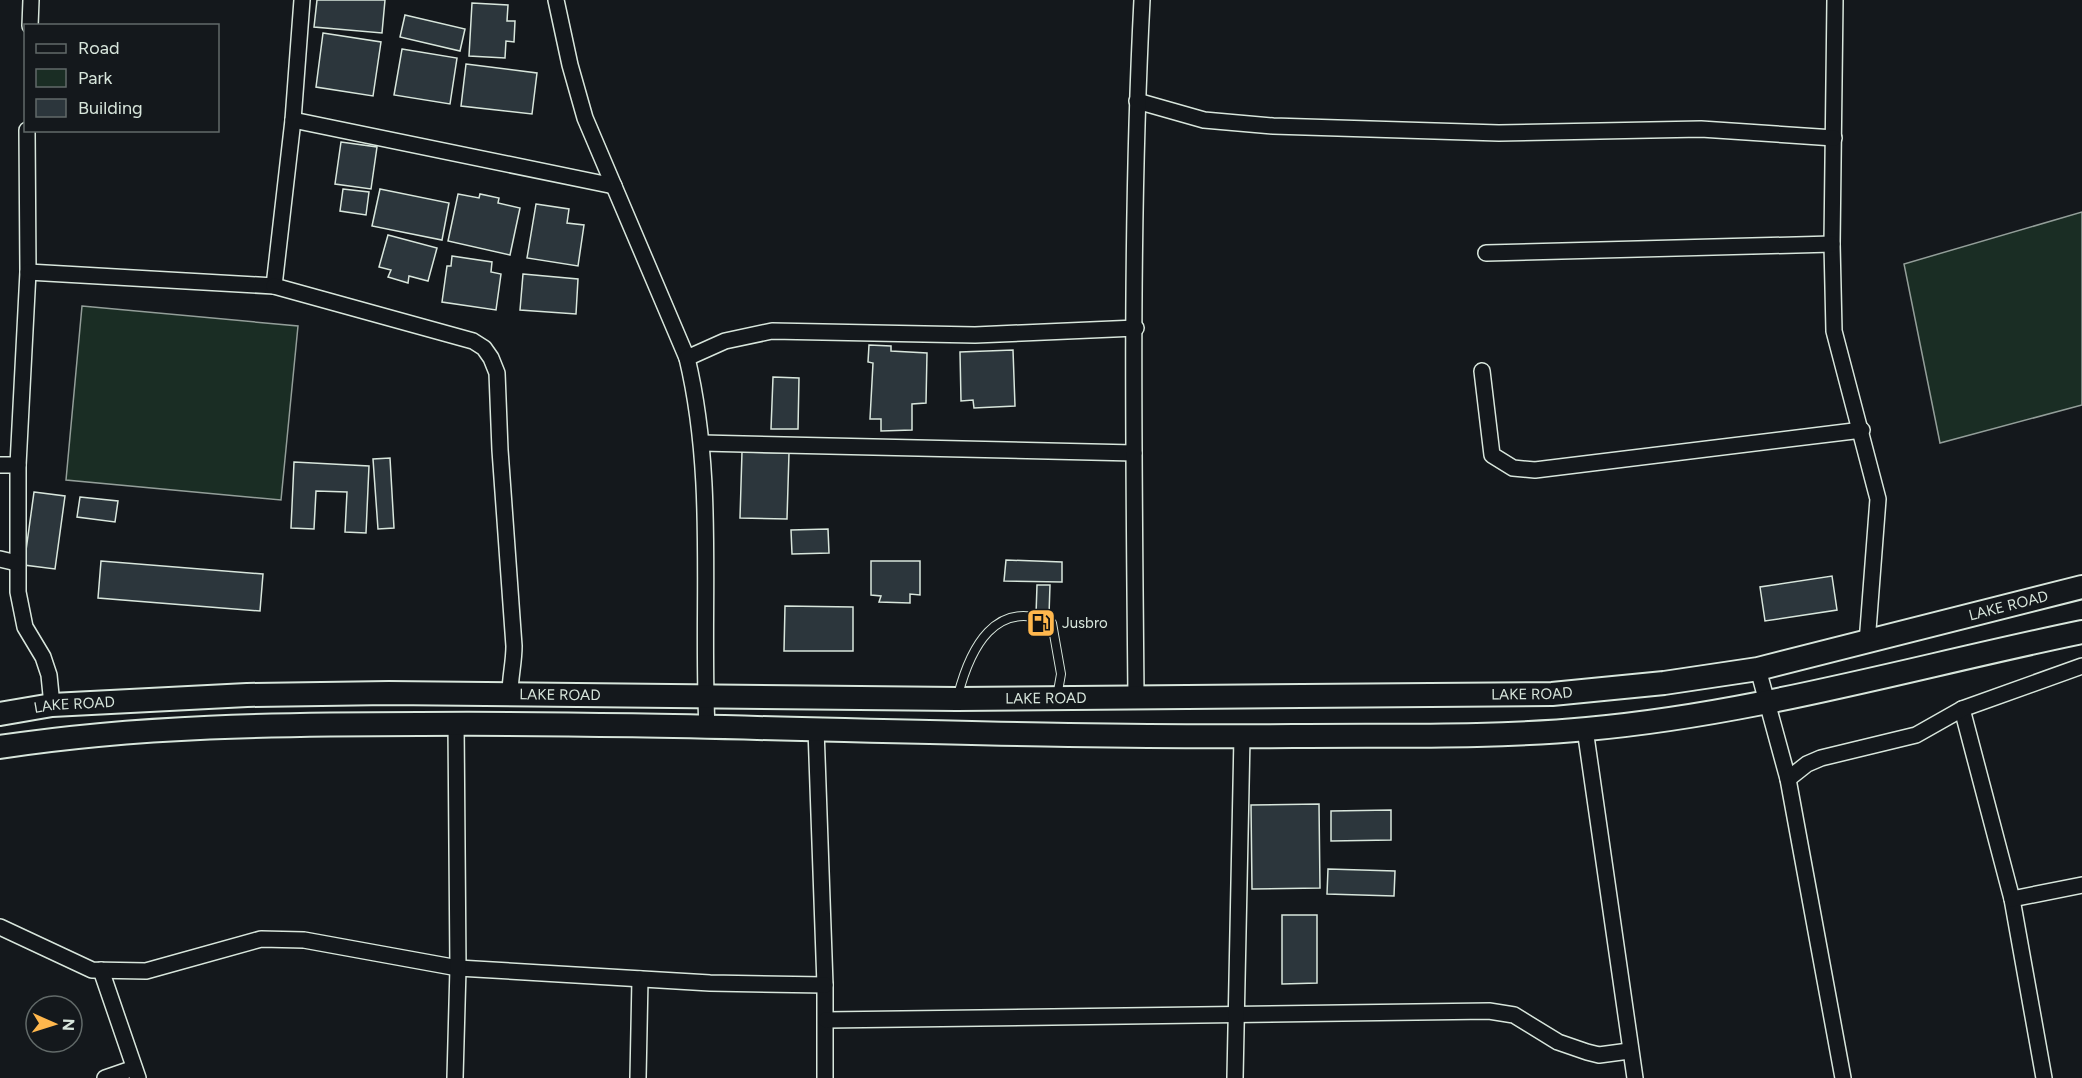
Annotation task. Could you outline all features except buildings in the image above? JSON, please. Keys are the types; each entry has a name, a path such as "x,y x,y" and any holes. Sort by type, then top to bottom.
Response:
{"main road":[{"name":"LAKE ROAD","path":"0,714 52,705 248,695 510,694 957,699 1552,694 1664,683 1758,669 2082,587"},
{"name":"LAKE ROAD","path":"0,747 53,739 190,729 456,723 816,729 1083,737 1473,734 1585,729 1765,703 2082,632"}],"street":[{"path":"30,24 31,0"},
{"path":"274,286 293,120 302,0"},
{"path":"556,0 570,65 585,118 687,358 702,443 706,529 707,728"},
{"path":"1136,697 1134,453 1137,101 1142,0"},
{"path":"1834,0 1832,244 1834,331 1862,430 1878,499 1867,643"},
{"path":"1137,101 1204,120 1264,126 1499,133 1701,129 1834,138"},
{"path":"293,120 614,186"},
{"path":"27,132 28,272 18,465 18,592 25,627 43,657 49,675 52,705"},
{"path":"1486,253 1832,244"},
{"path":"28,272 274,286 473,341 484,348 497,373 514,646 514,659 510,670 510,694"},
{"path":"687,358 725,341 772,331 975,334 1136,328"},
{"path":"1482,371 1492,455 1513,468 1535,470 1862,430"},
{"path":"702,443 1134,453"},
{"path":"0,465 18,465"},
{"path":"0,559 17,563"},
{"path":"1788,779 1807,764 1821,758 1916,735 1962,710 2082,666"},
{"path":"1758,669 1765,703 1788,779 1843,1078"},
{"path":"1962,710 2012,899 2044,1078"},
{"path":"455,1078 458,968 456,723"},
{"path":"816,729 826,1020 825,1078"},
{"path":"1585,729 1629,1051 1635,1078"},
{"path":"1234,1078 1242,736"},
{"path":"2012,899 2082,885"},
{"path":"0,927 92,970 146,971 261,939 304,940 458,968 640,979 825,985"},
{"path":"101,970 136,1073 105,1078"},
{"path":"638,1078 640,979"},
{"path":"826,1020 1489,1011 1514,1015 1558,1042 1587,1052 1599,1055 1629,1051"}],"lane":[{"path":"957,699 969,658 981,640 994,626 1005,619 1026,617 1039,617 1052,623 1061,674 1057,698"}],"green space":[{"path":"2082,212 2082,405 1940,443 1904,264"},
{"path":"82,306 298,326 281,500 66,480"}],"place":[{"name":"Jusbro","path":"1041,623"}]}
